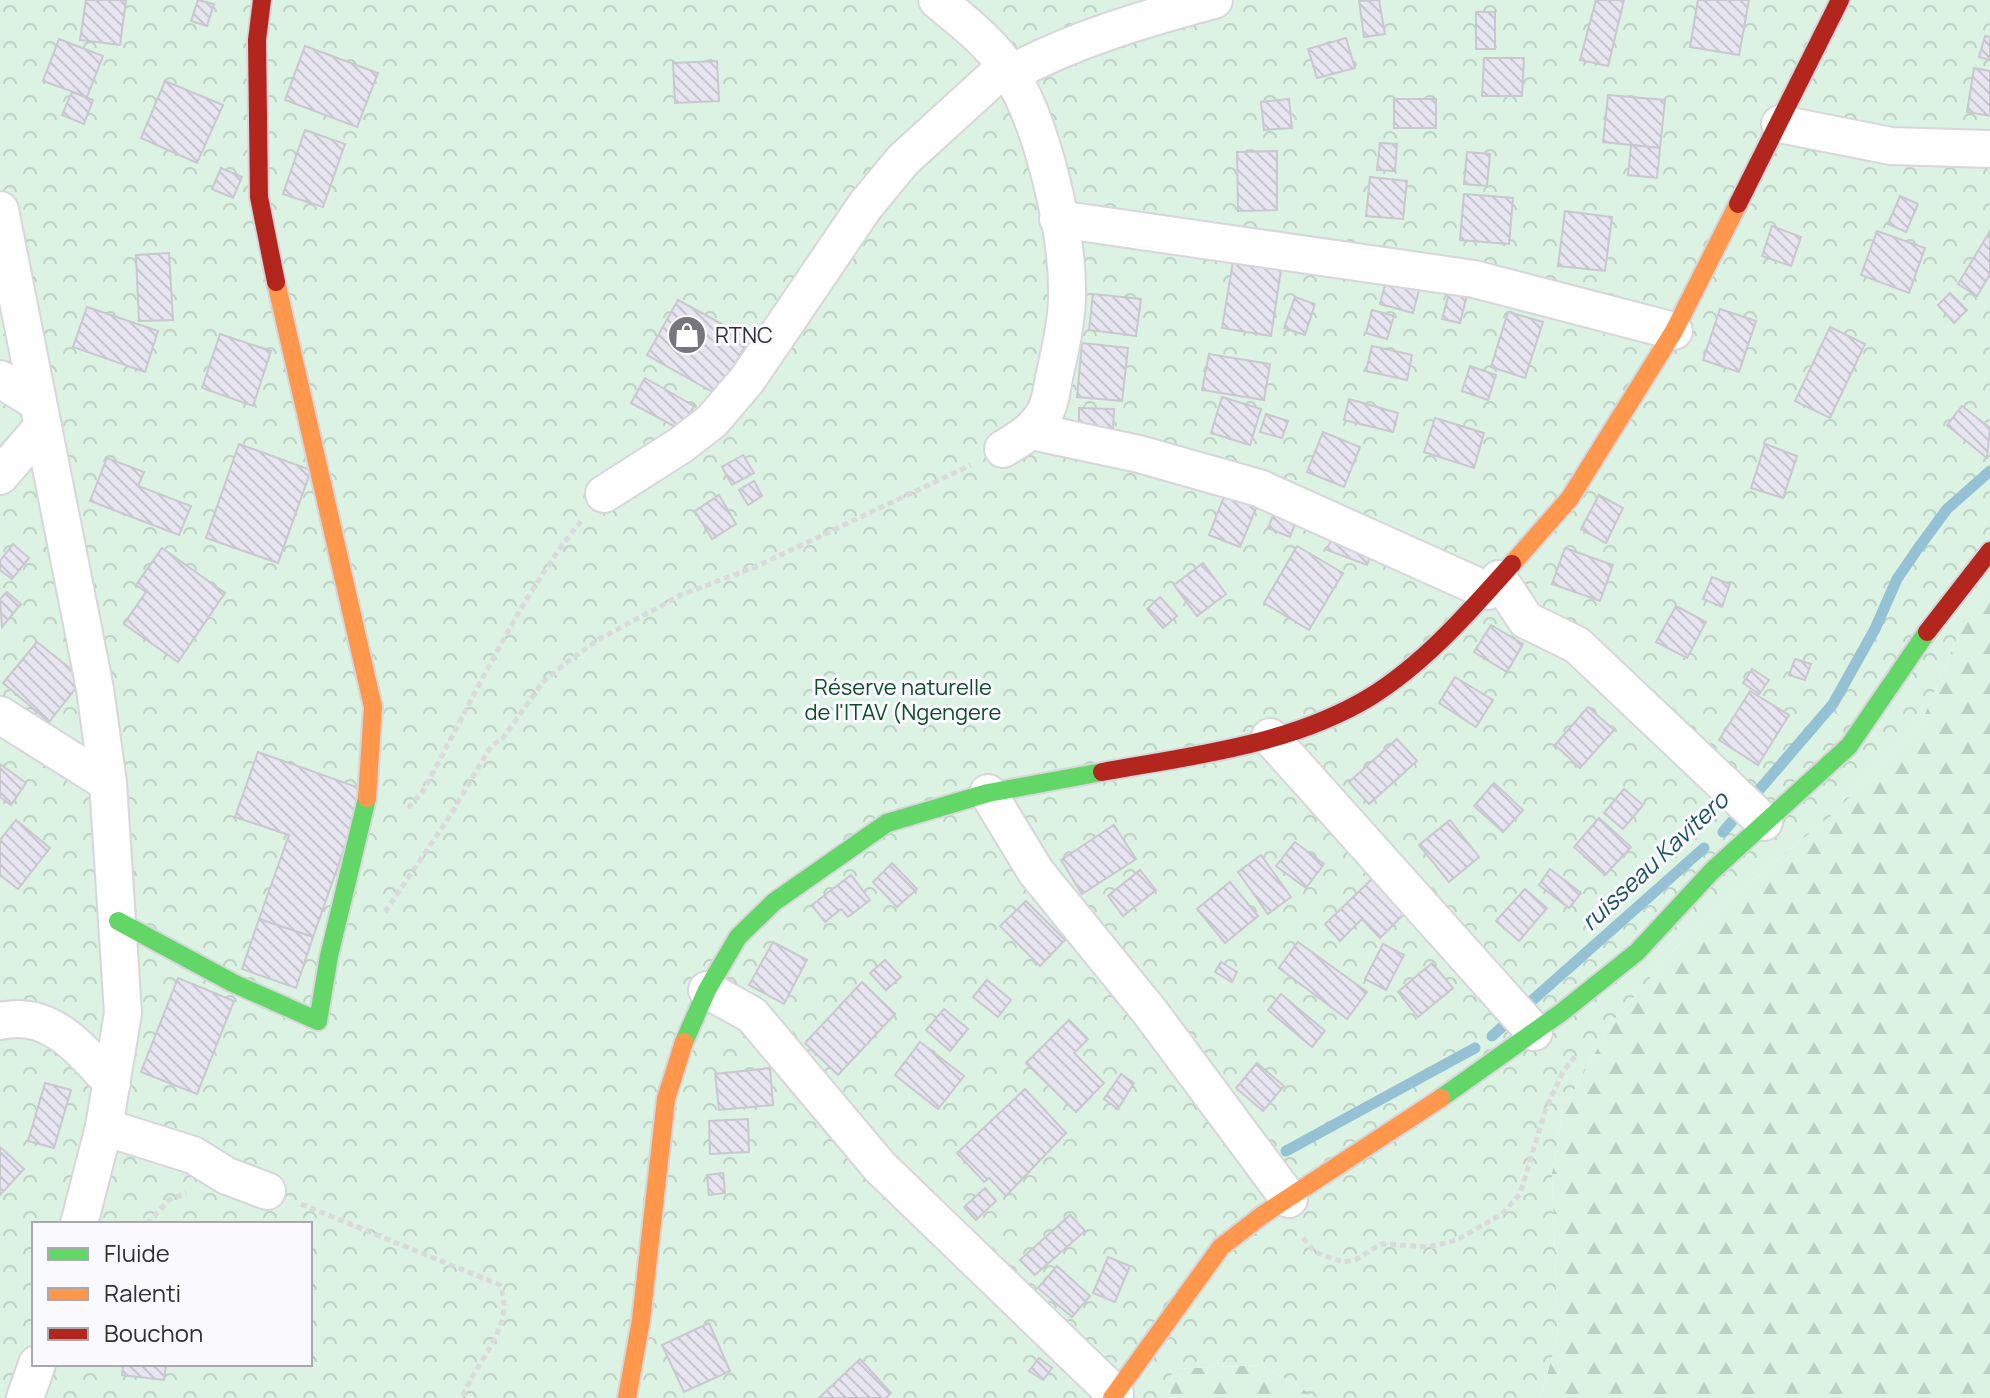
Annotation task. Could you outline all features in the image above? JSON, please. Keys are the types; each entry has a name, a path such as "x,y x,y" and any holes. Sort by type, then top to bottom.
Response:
{"street":[{"path":"118,921 233,983 318,1021 329,956 366,811 373,707 354,612 295,374 259,197 257,40 262,0"},
{"path":"937,0 967,25 1008,70 1025,101 1052,184 1067,296 1062,345 1046,412 1017,440"},
{"path":"604,494 681,445 712,421 747,380 865,206 903,160 1008,70 1100,35 1214,0"},
{"path":"627,1398 641,1320 666,1099 682,1047 707,990 738,937 774,902 887,823 988,793 1227,749 1317,723 1370,697 1424,657 1494,585 1570,498 1674,331 1840,0"},
{"path":"1780,124 1891,146 1990,149"},
{"path":"0,210 95,689 108,783 123,1013 104,1127 80,1222"},
{"path":"1058,219 1474,279 1674,331"},
{"path":"0,379 40,414"},
{"path":"0,476 40,414"},
{"path":"1017,440 1139,454 1259,488 1494,585 1526,620 1577,645 1764,822"},
{"path":"707,990 752,1015 880,1167 1113,1396 1221,1247 1534,1032 1637,952 1712,871 1849,746 1946,605 1990,551"},
{"path":"0,715 108,783"},
{"path":"1270,737 1534,1032"},
{"path":"988,793 1036,872 1150,1012 1289,1199"},
{"path":"0,1021 18,1017 38,1019 56,1028 112,1083"},
{"path":"104,1127 193,1155 227,1176 267,1191"},
{"path":"25,1398 36,1366"}],"path":[{"path":"383,916 448,819 491,746 503,738 543,682 571,659 601,638 681,595 755,567 1017,440"},
{"path":"357,848 390,828 423,791 529,599 564,542 604,494"},
{"path":"267,1191 424,1251 500,1285 504,1295 503,1313 496,1336 462,1398"}],"green space":[{"name":"Réserve naturelle de l'ITAV (Ngengere","path":"0,0 1990,0 1990,586 1968,612 1921,723 1835,812 1689,933 1612,1022 1562,1112 1552,1173 1558,1337 1540,1398 1318,1398 1261,1365 1172,1369 1170,1398 0,1398"},
{"path":"1990,586 1990,1398 1540,1398 1558,1337 1552,1173 1562,1112 1612,1022 1689,933 1835,812 1921,723 1968,612"},
{"path":"1261,1365 1318,1398 1170,1398 1171,1369"}],"building":[{"path":"86,0 126,0 120,45 80,40"},
{"path":"198,0 214,4 207,26 191,21"},
{"path":"1379,0 1385,34 1364,37 1359,1"},
{"path":"1596,0 1624,0 1608,66 1580,60"},
{"path":"1698,0 1749,0 1739,55 1690,47"},
{"path":"1476,12 1495,12 1495,49 1476,49"},
{"path":"1985,36 1990,37 1990,60 1979,57"},
{"path":"1346,38 1355,68 1317,78 1308,49"},
{"path":"59,39 103,56 87,97 43,81"},
{"path":"305,46 378,73 357,127 285,100"},
{"path":"1484,58 1524,58 1522,96 1482,96"},
{"path":"717,61 719,101 675,103 673,63"},
{"path":"1974,68 1990,71 1990,116 1967,112"},
{"path":"165,81 223,105 197,163 141,138"},
{"path":"72,92 93,100 84,124 62,115"},
{"path":"1608,95 1665,100 1660,148 1603,142"},
{"path":"1289,99 1292,128 1264,130 1261,102"},
{"path":"1394,99 1436,99 1436,128 1394,128"},
{"path":"305,130 345,144 323,207 283,194"},
{"path":"1380,143 1397,144 1395,171 1377,170"},
{"path":"1631,145 1660,148 1657,178 1628,175"},
{"path":"1277,151 1277,210 1238,211 1237,152"},
{"path":"1467,152 1490,154 1487,186 1464,184"},
{"path":"221,168 242,177 233,198 212,189"},
{"path":"1370,177 1407,181 1403,219 1366,216"},
{"path":"1464,194 1513,198 1509,244 1460,240"},
{"path":"1900,196 1918,204 1906,232 1888,224"},
{"path":"1565,211 1612,217 1605,271 1558,266"},
{"path":"1772,226 1801,237 1791,266 1762,256"},
{"path":"1877,231 1925,248 1909,293 1861,275"},
{"path":"1990,231 1990,274 1977,296 1958,284"},
{"path":"169,253 173,320 139,321 136,255"},
{"path":"1234,255 1282,263 1271,336 1222,328"},
{"path":"1386,281 1419,290 1413,313 1380,304"},
{"path":"1451,286 1468,291 1460,323 1442,319"},
{"path":"1950,293 1967,310 1954,323 1938,305"},
{"path":"1093,294 1141,299 1136,336 1089,330"},
{"path":"1295,297 1315,304 1305,335 1284,328"},
{"path":"678,300 749,339 718,395 647,355"},
{"path":"87,307 158,331 145,372 73,347"},
{"path":"1720,309 1756,321 1739,372 1703,360"},
{"path":"1372,310 1394,316 1387,339 1366,333"},
{"path":"1508,312 1543,322 1525,378 1491,367"},
{"path":"1830,327 1865,344 1830,418 1795,401"},
{"path":"220,334 271,351 253,406 202,388"},
{"path":"1082,343 1128,348 1122,401 1077,397"},
{"path":"1372,346 1412,355 1407,380 1366,371"},
{"path":"1209,354 1270,364 1264,400 1202,390"},
{"path":"1470,366 1496,375 1488,400 1462,391"},
{"path":"645,378 694,406 681,430 631,403"},
{"path":"1222,397 1261,409 1250,445 1211,433"},
{"path":"1349,399 1398,413 1393,432 1344,420"},
{"path":"1962,406 1990,428 1987,458 1947,425"},
{"path":"1079,408 1114,409 1113,431 1079,431"},
{"path":"1266,414 1288,421 1282,438 1260,432"},
{"path":"1435,418 1484,433 1474,468 1424,452"},
{"path":"1323,432 1360,447 1344,487 1307,472"},
{"path":"239,444 311,470 278,563 206,538"},
{"path":"1765,444 1797,456 1783,498 1751,488"},
{"path":"743,455 754,473 732,485 722,467"},
{"path":"107,458 144,472 138,486 191,506 179,535 90,501"},
{"path":"754,481 762,496 748,505 739,490"},
{"path":"1225,494 1257,506 1240,547 1209,535"},
{"path":"719,495 736,524 712,539 695,511"},
{"path":"1599,495 1623,508 1606,543 1581,529"},
{"path":"1277,505 1299,513 1290,537 1268,528"},
{"path":"1334,532 1374,546 1367,565 1327,550"},
{"path":"13,544 29,558 12,579 0,570 0,561"},
{"path":"1297,546 1343,573 1309,630 1264,603"},
{"path":"162,548 225,593 178,662 124,624 146,592 136,585"},
{"path":"1565,548 1613,565 1600,601 1552,584"},
{"path":"1203,563 1226,594 1197,616 1174,585"},
{"path":"1712,577 1730,584 1722,607 1703,599"},
{"path":"7,592 21,604 2,627 0,599"},
{"path":"1160,597 1177,616 1163,628 1147,609"},
{"path":"1676,606 1706,622 1687,658 1656,642"},
{"path":"1491,625 1523,644 1507,672 1474,652"},
{"path":"37,642 83,679 49,722 3,683"},
{"path":"1795,659 1811,664 1805,680 1789,675"},
{"path":"1752,669 1769,680 1759,694 1743,683"},
{"path":"1455,677 1493,700 1476,727 1439,703"},
{"path":"1750,691 1789,715 1758,765 1719,740"},
{"path":"1588,707 1614,730 1580,768 1555,745"},
{"path":"1397,739 1417,761 1369,804 1349,782"},
{"path":"258,752 365,790 313,937 259,919 289,835 235,817"},
{"path":"0,764 26,783 11,805 0,797"},
{"path":"1494,783 1523,810 1503,832 1474,806"},
{"path":"1624,789 1643,805 1623,829 1604,813"},
{"path":"1599,818 1631,847 1605,875 1574,847"},
{"path":"16,820 50,848 18,889 0,875 0,840"},
{"path":"1450,820 1479,857 1449,882 1419,845"},
{"path":"1114,825 1136,859 1082,894 1061,860"},
{"path":"1295,842 1324,864 1306,888 1276,866"},
{"path":"1261,855 1291,897 1268,914 1238,872"},
{"path":"892,863 917,889 897,907 873,882"},
{"path":"1550,869 1581,893 1569,908 1539,885"},
{"path":"1140,870 1156,890 1123,916 1108,896"},
{"path":"851,875 870,900 848,917 841,909 825,922 812,905"},
{"path":"1373,878 1405,913 1380,938 1362,919 1340,941 1325,924"},
{"path":"1230,882 1258,916 1225,943 1197,909"},
{"path":"1525,889 1547,908 1519,941 1496,921"},
{"path":"1026,901 1065,940 1040,966 1000,926"},
{"path":"259,919 313,937 296,988 242,969"},
{"path":"773,942 807,960 784,1004 749,985"},
{"path":"1298,942 1367,992 1347,1019 1279,968"},
{"path":"1383,944 1404,955 1386,990 1365,979"},
{"path":"885,960 901,977 886,990 870,973"},
{"path":"1221,962 1237,972 1232,982 1215,972"},
{"path":"1432,963 1453,988 1418,1017 1398,992"},
{"path":"178,978 234,1001 197,1094 141,1072"},
{"path":"987,980 1011,1000 998,1017 973,997"},
{"path":"862,982 895,1014 838,1075 805,1043"},
{"path":"1281,994 1325,1031 1312,1047 1268,1010"},
{"path":"944,1009 968,1029 950,1051 926,1030"},
{"path":"1069,1020 1088,1039 1074,1053 1104,1083 1076,1112 1026,1063"},
{"path":"920,1042 964,1076 938,1109 895,1075"},
{"path":"1257,1063 1284,1086 1263,1111 1236,1088"},
{"path":"770,1068 773,1105 719,1110 715,1074"},
{"path":"1121,1074 1134,1083 1118,1109 1104,1099"},
{"path":"45,1083 71,1090 54,1148 28,1141"},
{"path":"1025,1089 1066,1133 1006,1196 989,1178 984,1182 957,1153"},
{"path":"748,1119 749,1152 710,1154 709,1121"},
{"path":"0,1147 24,1169 0,1195"},
{"path":"723,1173 725,1193 709,1195 707,1175"},
{"path":"985,1188 996,1201 976,1220 964,1207"},
{"path":"1070,1215 1085,1231 1035,1275 1020,1260"},
{"path":"1108,1257 1130,1266 1115,1302 1093,1293"},
{"path":"1057,1266 1090,1296 1072,1317 1038,1288"},
{"path":"709,1323 730,1371 684,1392 662,1345"},
{"path":"1039,1358 1052,1368 1043,1380 1029,1371"},
{"path":"860,1359 891,1393 886,1398 819,1398"},
{"path":"123,1366 166,1366 164,1380 122,1375"}],"waterway":[{"name":"ruisseau Kavitero","path":"1723,832 1833,704 1875,629 1897,579 1947,509 1990,471"},
{"name":"ruisseau Kavitero","path":"1492,1036 1704,848"},
{"name":"ruisseau Kavitero","path":"1286,1151 1475,1048"}],"traffic: fast":[{"path":"1441,1098 1562,1012 1637,952 1712,871 1849,746 1927,632"},
{"path":"684,1042 707,990 738,937 774,902 887,823 988,793 1102,772"},
{"path":"118,921 233,983 318,1021 329,956 367,798"}],"traffic: slow":[{"path":"1512,564 1570,498 1674,331 1738,204"},
{"path":"276,282 373,707 367,798"},
{"path":"627,1398 641,1320 666,1099 684,1042"},
{"path":"1112,1398 1221,1247 1261,1216 1441,1098"}],"traffic: jam":[{"path":"262,0 257,40 259,197 276,282"},
{"path":"1738,204 1840,0"},
{"path":"1927,632 1990,551"},
{"path":"1102,772 1274,738 1339,713 1370,697 1409,669 1446,636 1512,564"}],"place":[{"name":"RTNC","path":"687,335"}]}
